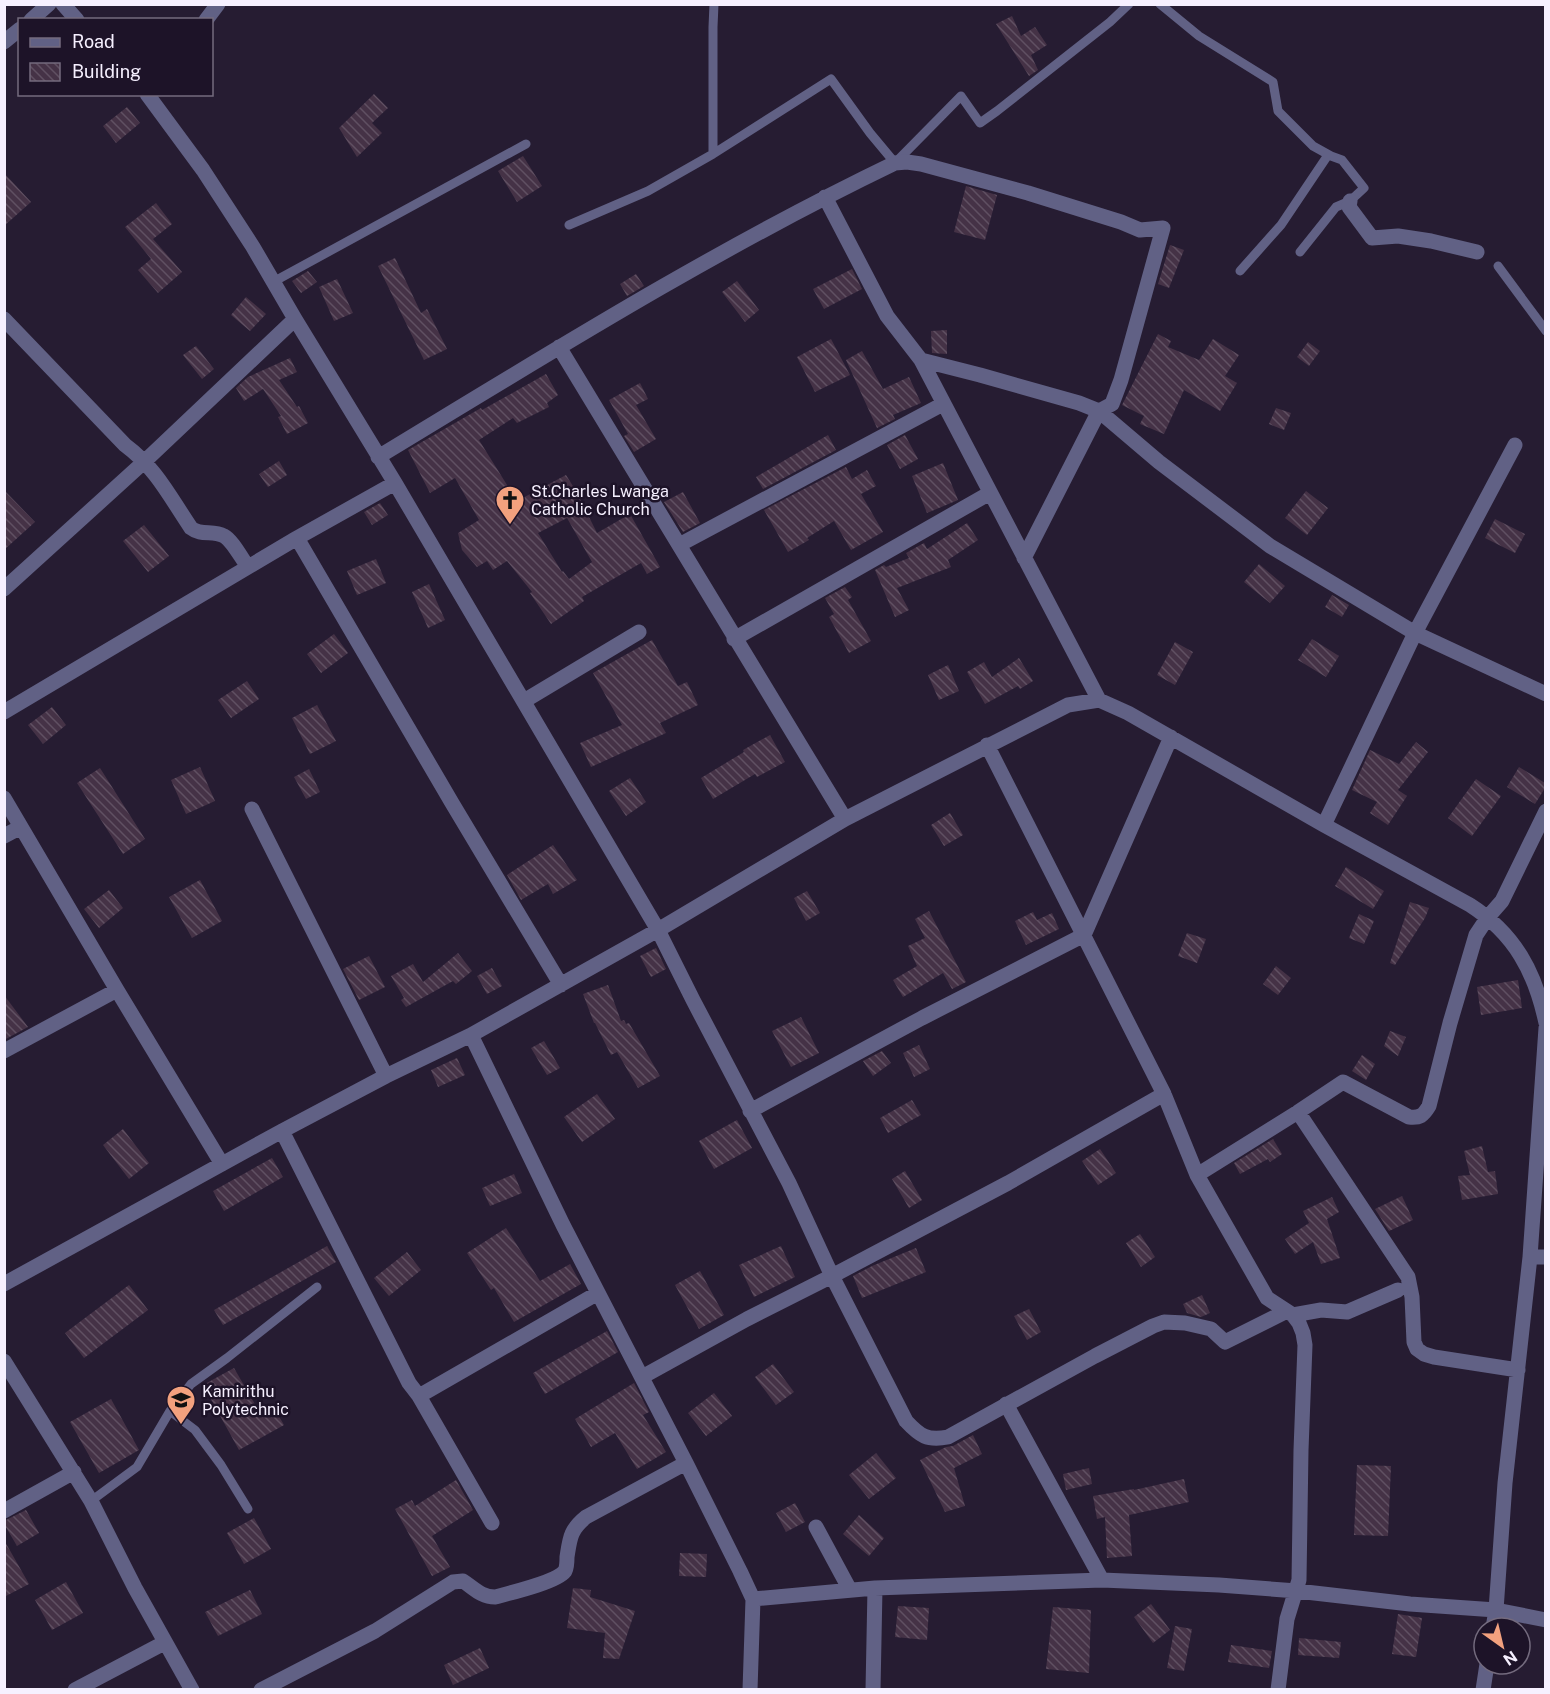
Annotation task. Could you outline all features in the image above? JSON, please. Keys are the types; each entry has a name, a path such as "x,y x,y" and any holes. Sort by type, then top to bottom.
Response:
{"street":[{"path":"33,18 49,4"},
{"path":"63,4 75,18"},
{"path":"208,18 218,4"},
{"path":"4,42 18,31"},
{"path":"148,96 203,170 253,247 658,930 789,1183 832,1276 906,1421 917,1434 937,1439 948,1437 1006,1404 1164,1322 1185,1323 1210,1329 1225,1342 1290,1313 1321,1310 1347,1312 1398,1290"},
{"path":"378,457 696,267 825,197 895,163 907,162 1028,193 1140,230 1164,228 1121,380 1112,404 1099,411 1024,558"},
{"path":"825,197 886,316 921,360 1099,700"},
{"path":"1350,201 1349,207 1372,238 1398,236 1477,252"},
{"path":"4,319 124,445 145,461 191,528 196,532 224,536 248,567"},
{"path":"4,589 145,461 295,319"},
{"path":"559,347 845,819"},
{"path":"921,360 1046,393 1099,411 1159,462 1269,546 1415,633 1545,694"},
{"path":"679,545 943,404"},
{"path":"1324,825 1415,633 1515,445"},
{"path":"4,712 297,538 395,483"},
{"path":"734,639 990,493"},
{"path":"297,538 561,985"},
{"path":"524,701 639,632"},
{"path":"4,1284 282,1131 386,1076 471,1035 658,930 845,819 1068,705 1099,700 1128,713 1488,917 1514,945 1525,961 1540,998 1545,1023"},
{"path":"750,1111 922,1018 1084,935 1171,737"},
{"path":"987,745 1164,1094 1197,1174 1267,1298 1290,1313 1299,1323 1303,1333 1305,1345 1299,1580 1287,1619 1278,1689"},
{"path":"4,798 222,1164"},
{"path":"252,809 386,1076"},
{"path":"1197,1174 1343,1082 1409,1117 1418,1118 1424,1114 1429,1106 1476,935 1502,901 1545,811"},
{"path":"4,836 21,827"},
{"path":"4,1051 117,990"},
{"path":"1495,1616 1505,1482 1518,1370 1538,1257 1545,1028"},
{"path":"471,1035 563,1226 686,1463 753,1599 750,1689"},
{"path":"642,1377 747,1319 1008,1183 1164,1094"},
{"path":"1298,1112 1408,1277 1412,1297 1414,1342 1417,1349 1434,1357 1518,1370"},
{"path":"282,1131 409,1383 419,1396 492,1522"},
{"path":"419,1396 598,1293"},
{"path":"4,1361 91,1501 164,1643 192,1689"},
{"path":"1006,1404 1102,1580"},
{"path":"261,1689 375,1631 453,1582 463,1581 476,1592 495,1598 559,1576 566,1568 571,1535 581,1521 686,1463"},
{"path":"4,1510 74,1472"},
{"path":"816,1527 850,1590"},
{"path":"753,1599 875,1588 1102,1580 1297,1591 1410,1604 1496,1610 1545,1620"},
{"path":"873,1689 875,1588"},
{"path":"75,1689 164,1643"}],"lane":[{"path":"713,154 712,27 714,4"},
{"path":"569,225 648,190 713,154 831,80 895,163 961,96 980,123 1084,43 1129,4"},
{"path":"1160,4 1199,36 1273,82 1278,111 1313,146 1342,160 1364,188 1350,201 1336,207 1300,252"},
{"path":"273,282 526,144"},
{"path":"1240,271 1281,225 1328,155"},
{"path":"1498,266 1545,331"},
{"path":"91,1501 137,1467 170,1412 191,1384 317,1287"},
{"path":"170,1412 195,1430 221,1465 248,1509"}],"building":[{"path":"1012,16 1021,36 1035,27 1047,45 1031,55 1038,70 1029,76 996,24"},
{"path":"374,94 388,108 372,123 382,133 357,157 339,128"},
{"path":"127,107 140,123 116,143 103,126"},
{"path":"523,156 542,186 517,202 498,171"},
{"path":"4,173 31,202 4,226"},
{"path":"966,186 997,195 985,240 954,232"},
{"path":"156,203 172,224 153,239 182,272 158,293 138,270 151,259 125,227"},
{"path":"1170,245 1184,250 1169,288 1158,284"},
{"path":"395,258 421,313 427,309 447,349 424,360 378,266"},
{"path":"852,269 862,289 824,309 813,289"},
{"path":"308,271 317,282 301,293 292,281"},
{"path":"636,274 644,286 627,296 620,284"},
{"path":"337,279 353,313 334,321 319,287"},
{"path":"737,281 759,310 745,322 722,292"},
{"path":"246,297 266,314 250,331 231,315"},
{"path":"947,330 947,354 932,353 931,331"},
{"path":"1158,334 1171,341 1168,347 1199,360 1213,339 1239,355 1225,376 1237,383 1220,411 1184,390 1164,434 1140,424 1144,416 1122,405"},
{"path":"831,339 850,375 815,392 797,357"},
{"path":"1308,342 1320,351 1309,366 1297,357"},
{"path":"196,346 214,369 202,379 183,355"},
{"path":"862,351 883,389 909,377 921,403 893,415 895,419 877,428 846,360"},
{"path":"290,358 297,372 279,380 297,407 299,406 308,423 287,434 278,417 281,416 263,389 244,401 236,388 248,377"},
{"path":"546,374 558,395 547,403 549,407 517,423 513,418 479,440 517,501 566,475 597,533 630,514 660,567 647,574 641,563 582,597 584,601 551,624 530,593 532,592 507,561 493,570 487,561 477,567 462,550 458,533 479,520 455,478 430,493 408,450 481,408 482,410","holes":["567,518 592,562 569,579 562,572 538,533"]},
{"path":"640,383 648,399 636,405 656,439 634,452 624,436 628,434 609,400"},
{"path":"1276,408 1291,413 1284,430 1269,424"},
{"path":"828,435 836,450 763,489 756,477"},
{"path":"905,435 918,459 900,469 887,445"},
{"path":"279,461 287,475 268,487 259,474"},
{"path":"943,463 958,500 927,513 912,476"},
{"path":"846,467 852,479 867,470 876,486 861,494 883,532 851,550 834,521 788,552 764,510"},
{"path":"4,490 35,522 4,550"},
{"path":"1306,491 1328,508 1307,535 1285,518"},
{"path":"683,492 700,523 683,532 664,502"},
{"path":"380,503 388,515 372,525 364,512"},
{"path":"1495,519 1525,534 1515,553 1485,538"},
{"path":"967,523 978,540 948,560 951,567 897,588 909,610 895,617 875,570 909,558 906,553 924,543 927,549"},
{"path":"144,525 169,556 148,572 123,541"},
{"path":"376,559 386,583 357,595 347,571"},
{"path":"1259,564 1285,586 1270,603 1244,582"},
{"path":"429,584 445,620 428,628 412,592"},
{"path":"845,587 852,597 848,600 871,641 849,653 829,617 834,614 825,598"},
{"path":"1332,595 1349,605 1342,617 1325,607"},
{"path":"334,634 348,653 321,673 307,654"},
{"path":"1312,639 1339,656 1326,677 1298,660"},
{"path":"652,640 678,686 687,682 698,705 660,723 666,733 591,767 580,743 622,725 593,673"},
{"path":"1175,642 1193,652 1175,685 1157,675"},
{"path":"1019,658 1033,681 1020,689 1018,686 985,704 967,672 984,662 992,677"},
{"path":"948,665 959,691 939,700 928,675"},
{"path":"247,681 259,699 231,718 218,700"},
{"path":"317,705 336,741 310,754 292,718"},
{"path":"52,707 66,725 43,744 28,725"},
{"path":"770,735 785,762 757,777 755,774 713,799 701,778"},
{"path":"1416,742 1428,752 1398,790 1407,796 1388,825 1370,813 1377,802 1352,790 1370,750 1399,764"},
{"path":"200,767 215,801 186,814 171,780"},
{"path":"1519,767 1545,783 1545,788 1535,804 1507,787"},
{"path":"100,768 145,839 123,854 77,783"},
{"path":"309,769 320,792 306,799 294,777"},
{"path":"630,778 646,802 626,816 609,791"},
{"path":"1476,779 1501,796 1472,836 1448,818"},
{"path":"950,813 963,835 944,846 931,825"},
{"path":"553,845 577,880 553,894 548,884 521,900 507,875"},
{"path":"1346,867 1384,891 1373,909 1335,886"},
{"path":"200,880 222,921 192,938 169,897"},
{"path":"109,890 123,908 99,928 84,909"},
{"path":"807,891 820,913 806,921 794,898"},
{"path":"1410,902 1429,908 1395,965 1390,963"},
{"path":"929,911 966,982 952,989 943,973 903,997 893,980 917,966 908,946 925,938 915,919"},
{"path":"1033,912 1037,920 1052,913 1059,929 1026,945 1015,921"},
{"path":"1359,914 1374,921 1364,944 1349,938"},
{"path":"1187,933 1206,939 1197,963 1178,956"},
{"path":"656,948 666,969 651,977 640,956"},
{"path":"458,953 472,971 456,984 453,981 406,1007 401,1000 404,998 391,976 413,964 423,982"},
{"path":"369,956 385,987 359,1000 343,969"},
{"path":"1276,966 1291,978 1278,995 1263,984"},
{"path":"492,968 502,986 487,994 477,976"},
{"path":"1518,980 1522,1008 1481,1015 1477,987"},
{"path":"608,985 621,1021 629,1023 660,1076 638,1088 617,1052 611,1055 594,1023 583,994"},
{"path":"4,995 28,1027 4,1040"},
{"path":"801,1017 819,1053 791,1067 772,1031"},
{"path":"1390,1031 1406,1037 1398,1056 1384,1046"},
{"path":"544,1041 560,1068 547,1075 531,1048"},
{"path":"919,1045 930,1069 914,1077 903,1053"},
{"path":"882,1051 891,1063 873,1076 863,1061"},
{"path":"1362,1055 1375,1064 1366,1080 1352,1071"},
{"path":"457,1058 465,1075 438,1087 431,1070"},
{"path":"597,1094 615,1119 582,1142 564,1117"},
{"path":"912,1100 921,1115 888,1133 880,1118"},
{"path":"737,1120 752,1148 714,1169 699,1141"},
{"path":"123,1129 149,1163 129,1179 103,1145"},
{"path":"1273,1139 1282,1154 1270,1162 1268,1159 1240,1174 1234,1163"},
{"path":"1482,1146 1488,1172 1495,1171 1498,1194 1462,1200 1458,1176 1470,1175 1464,1151"},
{"path":"1100,1149 1116,1173 1098,1185 1082,1161"},
{"path":"272,1158 283,1177 224,1211 213,1191"},
{"path":"905,1171 922,1200 909,1208 892,1179"},
{"path":"514,1174 522,1193 490,1206 482,1188"},
{"path":"1402,1196 1413,1220 1389,1231 1375,1209"},
{"path":"1332,1197 1339,1212 1327,1219 1340,1258 1321,1264 1313,1242 1295,1254 1285,1239 1309,1223 1303,1211"},
{"path":"506,1228 540,1281 570,1264 581,1284 514,1322 494,1288 491,1290 467,1253"},
{"path":"1140,1234 1155,1257 1141,1267 1126,1243"},
{"path":"327,1246 336,1262 223,1325 214,1310"},
{"path":"781,1246 795,1277 754,1297 739,1265"},
{"path":"916,1248 926,1272 862,1298 853,1276"},
{"path":"407,1252 421,1270 389,1296 374,1278"},
{"path":"700,1271 724,1315 699,1329 675,1285"},
{"path":"129,1285 148,1310 84,1358 65,1333"},
{"path":"1202,1295 1210,1313 1201,1317 1187,1313 1183,1304"},
{"path":"1029,1309 1041,1332 1027,1340 1014,1316"},
{"path":"607,1331 618,1352 545,1394 533,1373"},
{"path":"773,1364 794,1392 776,1405 755,1377"},
{"path":"234,1368 260,1413 273,1406 284,1425 239,1450 203,1385"},
{"path":"634,1383 649,1412 643,1415 666,1452 637,1469 615,1433 591,1447 575,1419"},
{"path":"714,1393 732,1416 706,1436 688,1413"},
{"path":"111,1399 139,1450 99,1473 70,1422"},
{"path":"973,1435 982,1454 954,1468 965,1506 945,1512 920,1460"},
{"path":"876,1453 896,1478 869,1499 849,1475"},
{"path":"1357,1465 1391,1466 1388,1536 1354,1535"},
{"path":"1089,1468 1092,1484 1066,1490 1063,1474"},
{"path":"1184,1479 1189,1502 1129,1515 1132,1556 1107,1558 1105,1517 1097,1519 1093,1496"},
{"path":"456,1480 473,1510 432,1536 450,1567 432,1576 395,1509 412,1500 415,1506"},
{"path":"795,1503 805,1522 786,1532 776,1513"},
{"path":"26,1510 39,1533 17,1546 4,1521"},
{"path":"859,1515 884,1538 869,1556 843,1534"},
{"path":"254,1518 271,1549 244,1564 227,1533"},
{"path":"4,1540 29,1584 4,1597"},
{"path":"680,1553 707,1554 706,1577 679,1576"},
{"path":"66,1582 83,1613 52,1630 35,1600"},
{"path":"573,1588 591,1590 590,1597 635,1611 619,1659 603,1658 605,1633 567,1628"},
{"path":"250,1590 262,1614 218,1636 205,1612"},
{"path":"1151,1604 1170,1630 1153,1643 1134,1617"},
{"path":"898,1606 929,1608 927,1640 895,1637"},
{"path":"1053,1607 1091,1610 1089,1673 1046,1669"},
{"path":"1398,1614 1422,1618 1416,1657 1392,1654"},
{"path":"1175,1626 1192,1629 1184,1671 1167,1668"},
{"path":"1299,1638 1341,1642 1339,1658 1298,1655"},
{"path":"1231,1645 1272,1651 1269,1668 1228,1662"},
{"path":"480,1648 489,1668 453,1685 444,1665"}],"place":[{"name":"St.Charles Lwanga Catholic Church","path":"510,526"},
{"name":"Kamirithu Polytechnic","path":"181,1426"}]}
